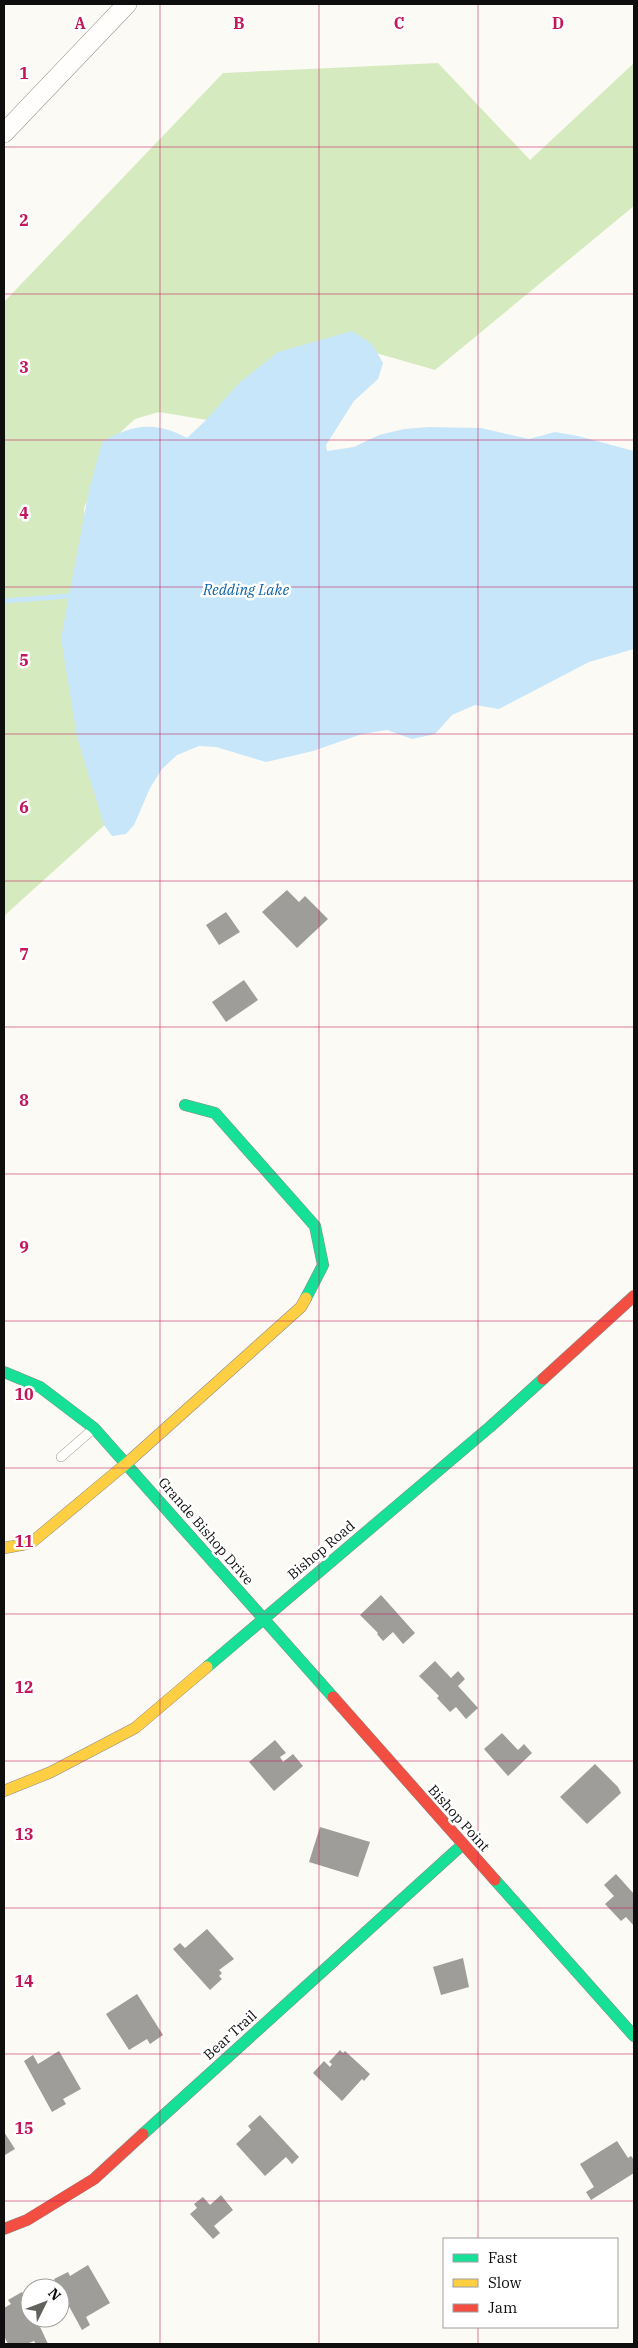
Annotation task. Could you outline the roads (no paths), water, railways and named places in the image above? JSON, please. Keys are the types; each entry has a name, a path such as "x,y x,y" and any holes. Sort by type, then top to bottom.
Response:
{"street":[{"path":"4,133 126,4"},
{"path":"4,1548 31,1543 127,1463 302,1307 322,1265 315,1226 215,1113 185,1105"},
{"name":"Bishop Road","path":"4,1791 51,1772 135,1728 491,1426 634,1296"},
{"name":"Grande Bishop Drive","path":"4,1372 40,1387 94,1428 127,1463 262,1619"},
{"name":"Bishop Point","path":"262,1619 634,2036"},
{"name":"Bear Trail","path":"4,2229 27,2220 94,2179 462,1845"}],"lane":[{"path":"61,1457 94,1428"}],"water":[{"name":"Redding Lake","path":"352,331 372,344 383,363 378,379 354,401 326,445 327,451 354,447 379,435 404,429 429,427 481,428 529,439 555,432 634,451 634,649 589,662 499,709 475,705 452,715 435,734 412,739 387,730 362,734 313,751 266,762 216,747 199,746 177,755 162,769 150,788 134,825 126,834 112,836 104,825 77,737 61,638 89,490 102,442 124,431 144,427 165,429 187,438 239,383 278,352"}],"waterway":[{"path":"4,601 69,596"}]}
